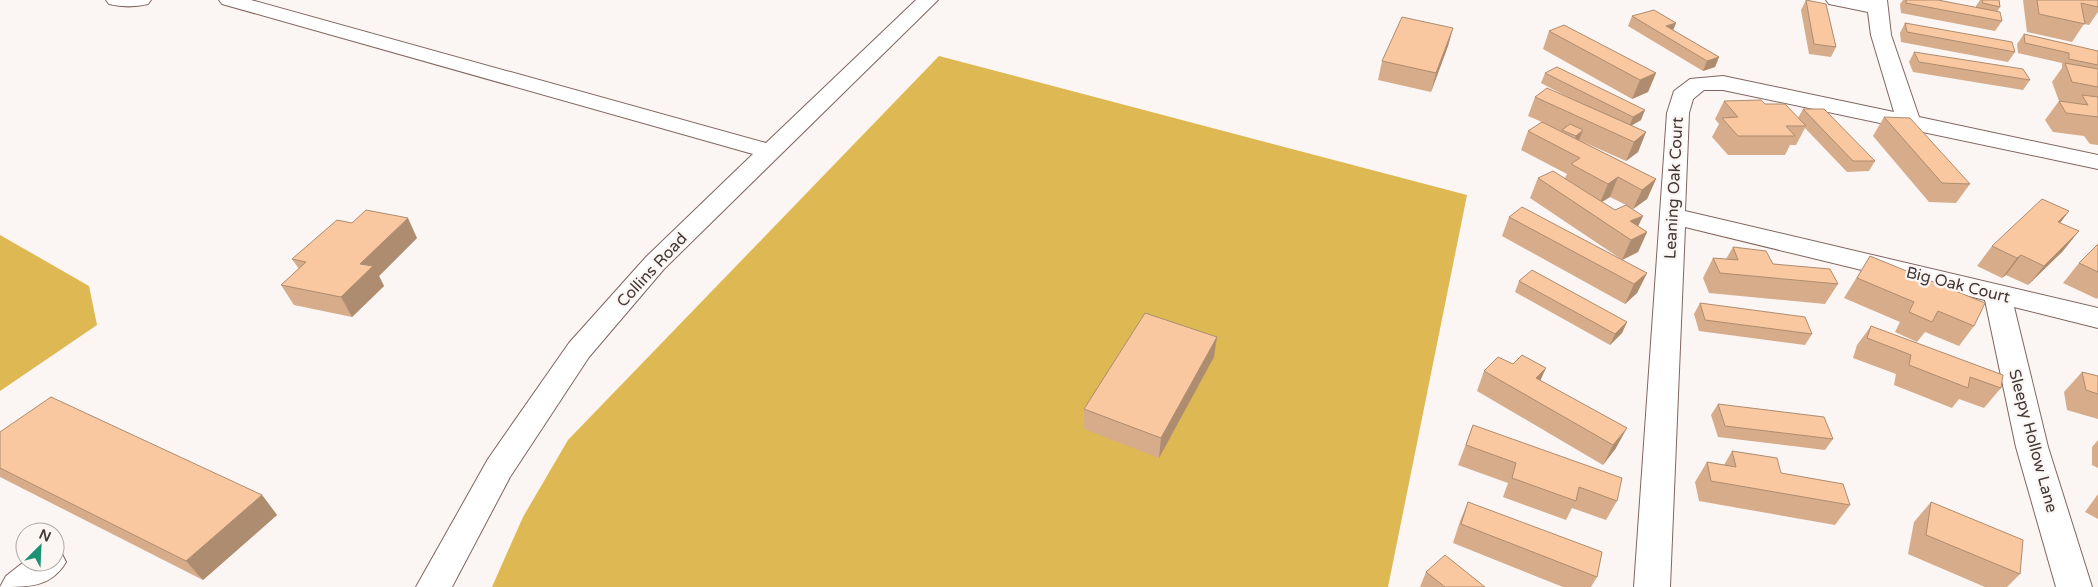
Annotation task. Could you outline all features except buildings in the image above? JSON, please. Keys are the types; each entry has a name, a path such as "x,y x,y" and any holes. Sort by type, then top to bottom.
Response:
{"street":[{"path":"116,0 141,0"},
{"path":"229,0 770,152"},
{"name":"Collins Road","path":"434,587 498,468 579,350 655,263 928,0"},
{"path":"1836,0 1876,4 1880,34 1909,122"},
{"name":"Leaning Oak Court","path":"1652,587 1678,113 1682,96 1698,84 1723,84 2098,162"},
{"name":"Big Oak Court","path":"1672,216 2098,318"},
{"name":"Sleepy Hollow Lane","path":"1997,294 2032,446 2074,587"},
{"path":"18,587 37,572"}],"shaded area":[{"path":"939,56 1467,195 1388,587 492,587 523,517 568,440"},
{"path":"0,235 89,286 97,325 0,391"}]}
